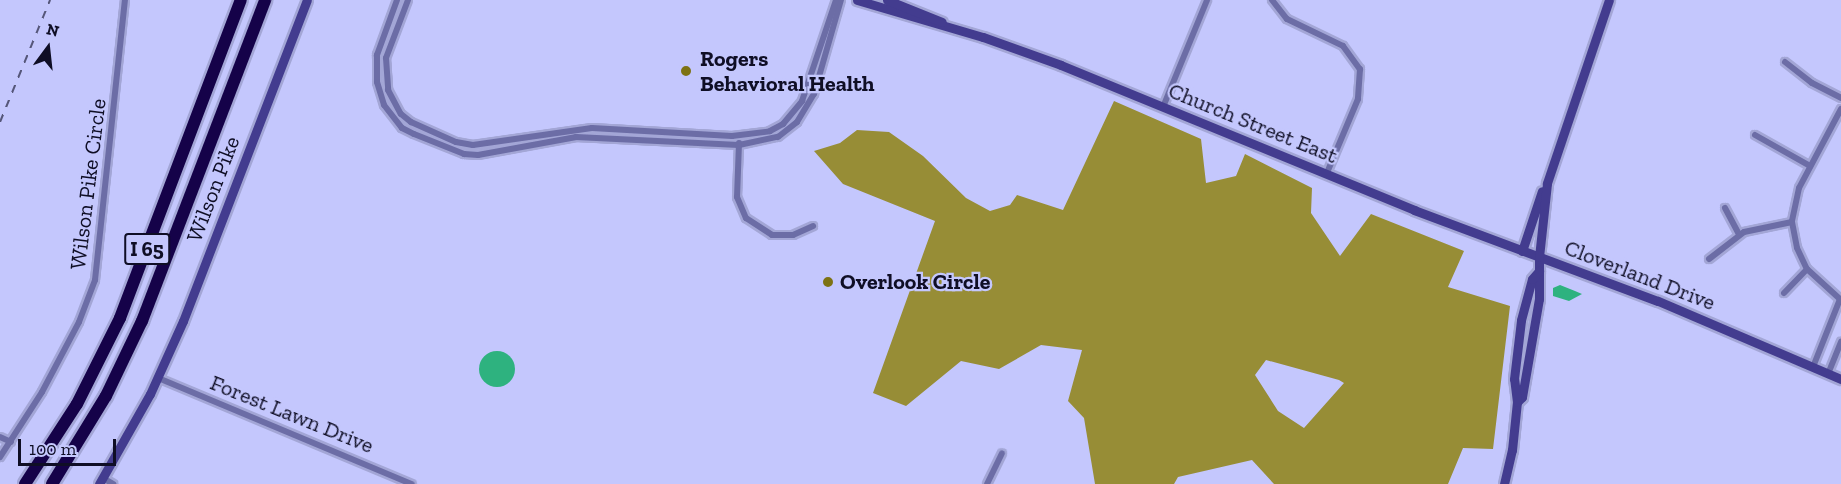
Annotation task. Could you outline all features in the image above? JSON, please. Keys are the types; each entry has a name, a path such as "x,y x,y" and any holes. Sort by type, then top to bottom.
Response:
{"highway":[{"name":"I 65","path":"25,484 71,414 110,340 241,0"},
{"name":"I 65","path":"52,484 106,396 142,321 265,0"}],"main road":[{"name":"Wilson Pike","path":"101,481 158,378 306,0"},
{"name":"Church Street East","path":"857,0 952,27"},
{"name":"Church Street East","path":"887,0 952,27 1061,65 1326,175 1539,256"},
{"name":"Cloverland Drive","path":"1609,0 1550,174 1539,256 1666,304 1841,379"},
{"path":"1522,251 1550,174"},
{"path":"1504,484 1517,402 1521,397 1533,337 1539,256"}],"street":[{"name":"Wilson Pike Circle","path":"0,457 11,442 79,322 97,275 125,0"},
{"path":"397,0 377,55 381,100 402,128 439,146 478,155 576,137 739,145 778,137 808,108 841,0"},
{"path":"408,0 386,58 385,79 401,114 421,129 473,145 592,128 740,136 770,131 794,113 807,87 836,0"},
{"path":"1162,108 1207,0"},
{"path":"1272,0 1287,19 1343,46 1360,69 1358,99 1326,175"},
{"path":"1785,62 1812,83 1841,98"},
{"path":"1813,367 1841,299 1807,269 1797,248 1792,222 1796,196 1841,109"},
{"path":"1755,135 1810,166"},
{"path":"740,136 737,197 750,223 777,236 813,226"},
{"path":"1725,208 1739,234"},
{"path":"1709,259 1739,234 1792,222"},
{"path":"1784,293 1807,269"},
{"path":"1828,374 1841,342"},
{"name":"Forest Lawn Drive","path":"158,378 412,484"},
{"path":"0,437 11,442"},
{"path":"987,484 1002,453"},
{"path":"101,481 113,484"}],"shaded area":[{"path":"1114,101 1201,139 1206,183 1236,176 1245,154 1312,188 1311,213 1340,256 1371,214 1464,251 1448,287 1510,306 1493,449 1463,448 1448,484 1274,484 1252,460 1178,477 1174,484 1095,484 1084,418 1068,401 1082,350 1041,345 999,369 961,361 906,406 873,393 935,221 843,184 814,151 840,143 857,130 889,132 923,156 966,198 990,211 1010,205 1017,195 1063,210","holes":["1266,360 1344,383 1304,428 1278,411 1255,375"]},
{"path":"1560,285 1582,294 1569,301 1553,296 1553,288"},
{"path":"497,351 510,356 515,369 510,382 497,387 484,382 479,369 484,356"}],"railway":[{"path":"0,122 50,0"}],"place":[{"name":"Rogers Behavioral Health","path":"686,71"},
{"name":"Overlook Circle","path":"828,282"}]}
